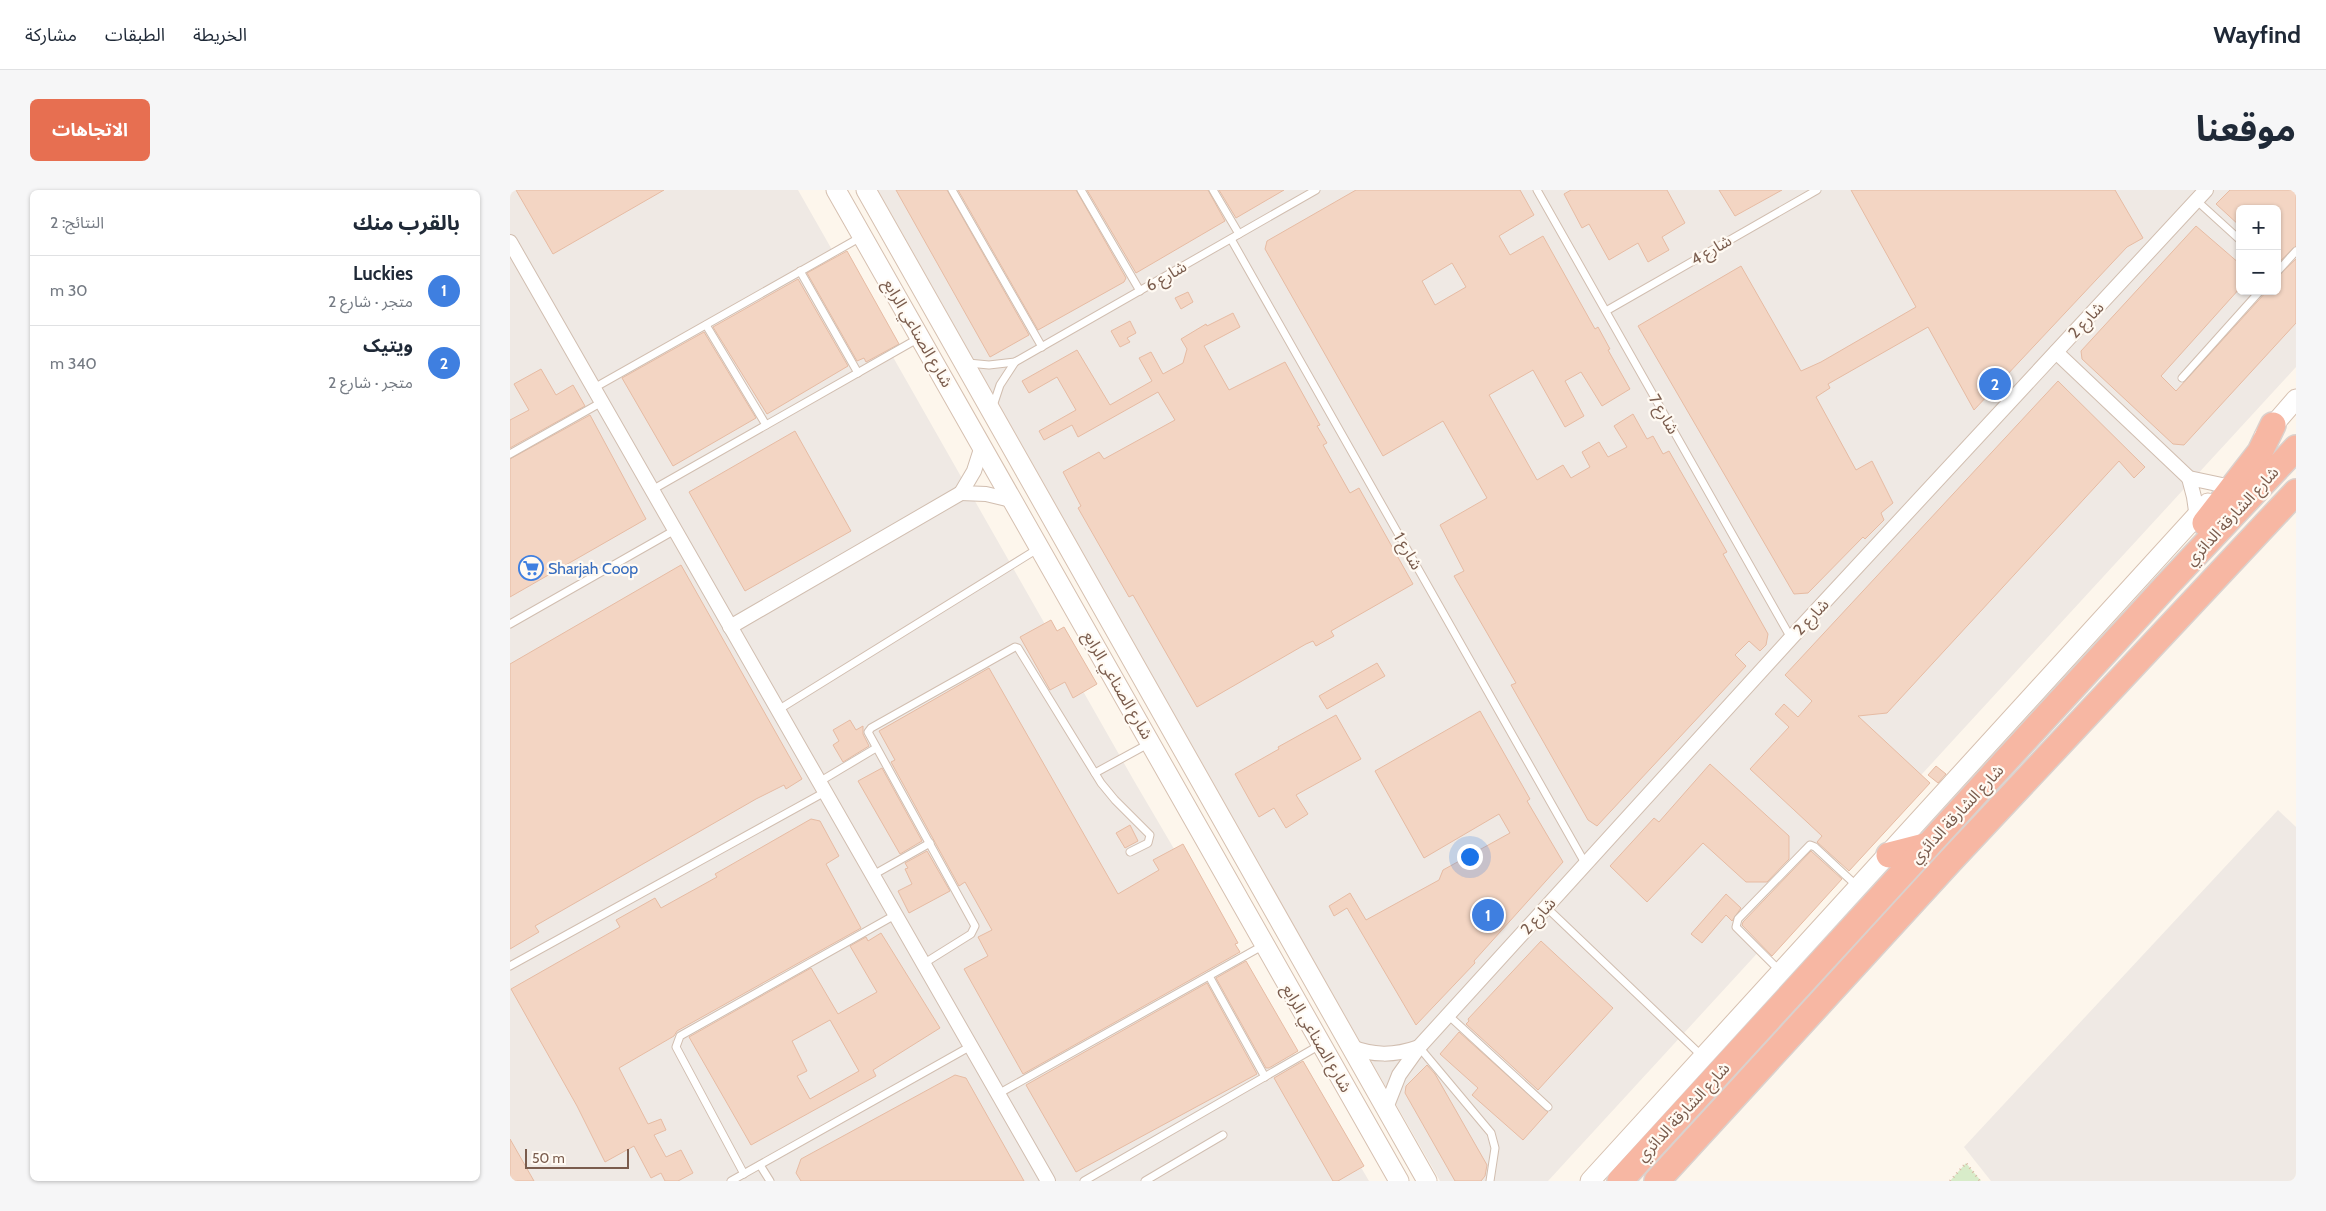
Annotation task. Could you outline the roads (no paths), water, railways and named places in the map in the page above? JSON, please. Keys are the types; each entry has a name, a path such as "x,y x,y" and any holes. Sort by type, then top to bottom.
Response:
{"highway":[{"path":"2166,586 2198,533 2260,452 2273,425"},
{"name":"شارع الشارقة الدائري","path":"1620,1181 2166,586 2296,448"},
{"name":"شارع الشارقة الدائري","path":"1657,1181 1951,860 2296,492"},
{"path":"1889,855 1928,845"}],"main road":[{"name":"شارع الصناعي الرابع","path":"836,190 1399,1181"},
{"name":"شارع الصناعي الرابع","path":"866,190 1427,1181"},
{"path":"1590,1181 2196,518 2296,399"}],"street":[{"name":"شارع 2","path":"1386,1108 1399,1075 1419,1047 1791,638 2201,195"},
{"path":"510,242 1048,1181"},
{"path":"2056,352 2189,478 2222,485"},
{"path":"730,627 961,493 974,471 982,446"},
{"path":"2189,478 2194,497 2196,518"},
{"path":"961,493 986,494 1011,500"},
{"path":"1349,1046 1377,1054 1399,1053 1419,1047"}],"lane":[{"path":"952,190 1042,347"},
{"path":"1081,190 1140,291"},
{"path":"1213,190 1239,234"},
{"name":"شارع 6","path":"962,362 989,365 1015,362 1316,190"},
{"name":"شارع 7","path":"1537,190 1791,638"},
{"name":"شارع 4","path":"1606,311 1817,190"},
{"path":"2201,195 2236,235"},
{"path":"594,388 862,236"},
{"name":"شارع 1","path":"1231,239 1585,863"},
{"path":"2281,268 2296,251"},
{"path":"800,271 858,373"},
{"path":"2182,378 2256,295"},
{"path":"706,325 766,425"},
{"path":"652,490 920,337"},
{"name":"شارع 6","path":"991,411 1000,385 1015,362"},
{"path":"510,454 602,402"},
{"path":"510,624 675,530"},
{"path":"778,710 1040,548"},
{"path":"924,964 971,934 975,929 974,923 869,735 871,728 1017,647 1095,773 1115,800 1150,835 1148,843 1130,852"},
{"path":"1095,773 1150,743"},
{"path":"510,966 822,787 876,748"},
{"path":"873,875 930,843"},
{"path":"1781,972 1736,927 1738,919 1810,845 1815,847 1858,887"},
{"path":"1546,907 1704,1057"},
{"path":"744,1174 676,1048 680,1036 895,915"},
{"path":"998,1094 1264,944"},
{"path":"1209,976 1265,1077"},
{"path":"1448,1015 1548,1108"},
{"path":"1084,1181 1321,1045"},
{"path":"731,1181 971,1046"},
{"path":"1419,1047 1492,1133 1495,1148 1490,1181"},
{"path":"1145,1181 1223,1135"},
{"path":"760,1165 770,1181"}],"place":[{"name":"ویتیک","path":"1995,384"},
{"name":"Sharjah Coop","path":"531,568"},
{"name":"Luckies","path":"1488,915"}]}
